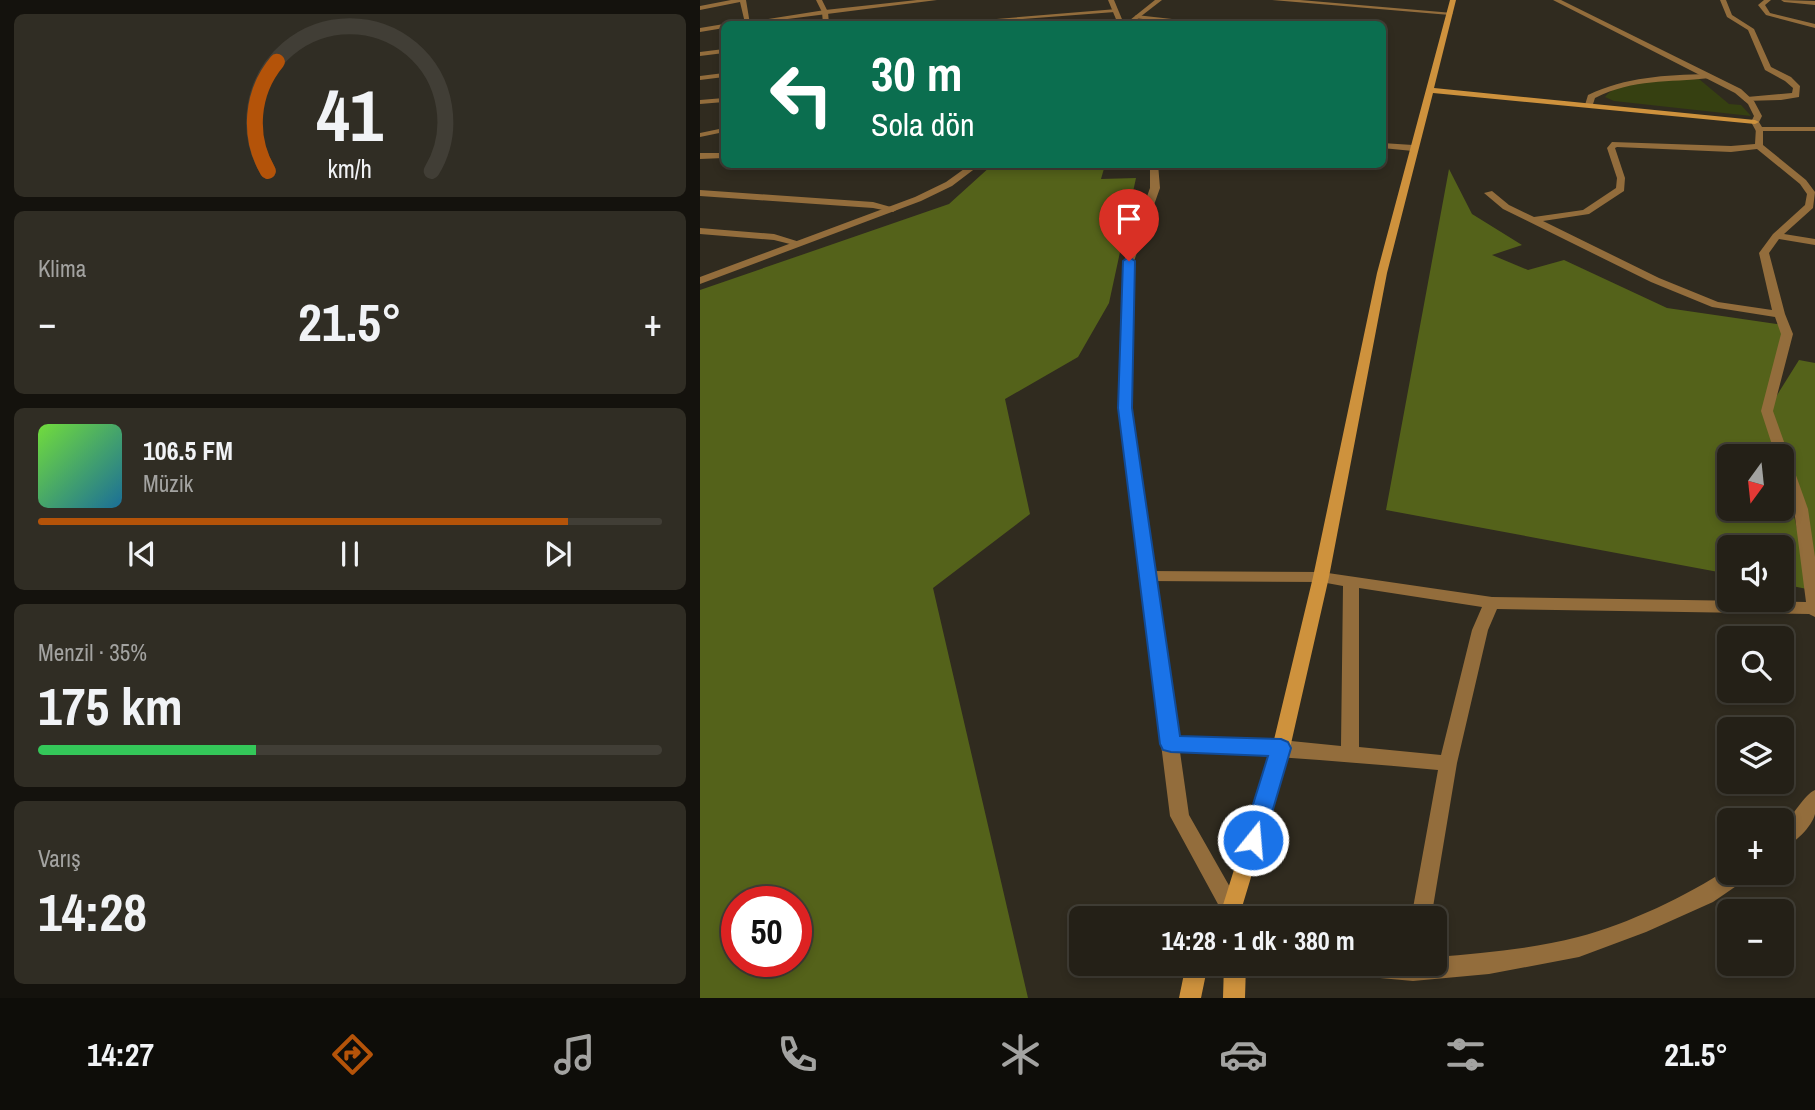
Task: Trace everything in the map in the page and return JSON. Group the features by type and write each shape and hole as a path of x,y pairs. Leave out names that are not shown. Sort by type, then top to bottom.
{"main road":[{"path":"1238,906 1281,748 1321,577 1382,273 1451,6"},
{"path":"1430,90 1757,122"},
{"path":"1190,998 1195,976"},
{"path":"1234,998 1235,976"}],"street":[{"path":"700,8 741,0 747,21"},
{"path":"819,0 826,21"},
{"path":"762,21 899,2 934,0"},
{"path":"1111,0 1120,21"},
{"path":"1131,21 1159,0"},
{"path":"1275,0 1451,6"},
{"path":"1146,576 1321,577 1351,584 1492,603 1815,610 1801,509 1768,411 1787,334 1779,314 1764,253 1776,236 1810,206 1812,194 1803,183 1759,146 1757,122 1746,99 1738,91 1556,0"},
{"path":"1723,0 1729,16 1751,29 1768,68 1788,79 1797,88 1796,95 1746,99"},
{"path":"1768,0 1761,5 1768,14 1815,26"},
{"path":"1784,0 1815,3"},
{"path":"971,21 1115,10"},
{"path":"1025,16 1026,21"},
{"path":"1773,16 1815,18"},
{"path":"1136,17 1172,21"},
{"path":"700,30 721,26"},
{"path":"700,54 721,51"},
{"path":"700,78 721,75"},
{"path":"1589,105 1591,97 1608,88 1642,78 1707,76"},
{"path":"700,102 721,100"},
{"path":"1757,122 1813,129"},
{"path":"700,135 721,131"},
{"path":"1533,220 1586,212 1621,189 1621,177 1611,148 1615,144 1731,149 1759,146"},
{"path":"1386,145 1413,148"},
{"path":"700,156 721,156"},
{"path":"700,281 934,192 971,168"},
{"path":"1154,168 1155,188 1129,261 1125,408 1180,816 1229,906"},
{"path":"700,193 873,205 893,209"},
{"path":"1489,193 1506,207 1655,280 1716,305 1779,314"},
{"path":"700,231 774,237 798,243"},
{"path":"1776,236 1815,242"},
{"path":"1350,756 1351,584"},
{"path":"1424,906 1448,763 1480,630 1492,603"},
{"path":"1171,744 1281,748 1448,763"},
{"path":"1794,827 1815,797"},
{"path":"1447,965 1489,963 1579,947 1639,925 1706,895 1721,885"}],"green space":[{"path":"1699,79 1729,104 1741,105 1751,116 1614,101 1605,97 1623,85 1635,82"},
{"path":"989,168 1104,168 1101,179 1136,178 1109,303 1078,357 1005,399 1030,514 933,588 1028,998 700,998 700,290 949,204"},
{"path":"1449,169 1472,214 1522,245 1492,255 1528,270 1564,260 1667,308 1783,325 1769,408 1799,360 1815,363 1815,575 1794,500 1794,444 1717,444 1717,522 1794,522 1794,516 1812,590 1794,586 1794,535 1717,535 1717,572 1386,510"}],"route":[{"path":"1129,261 1125,408 1171,744 1281,748 1253,840"}]}
